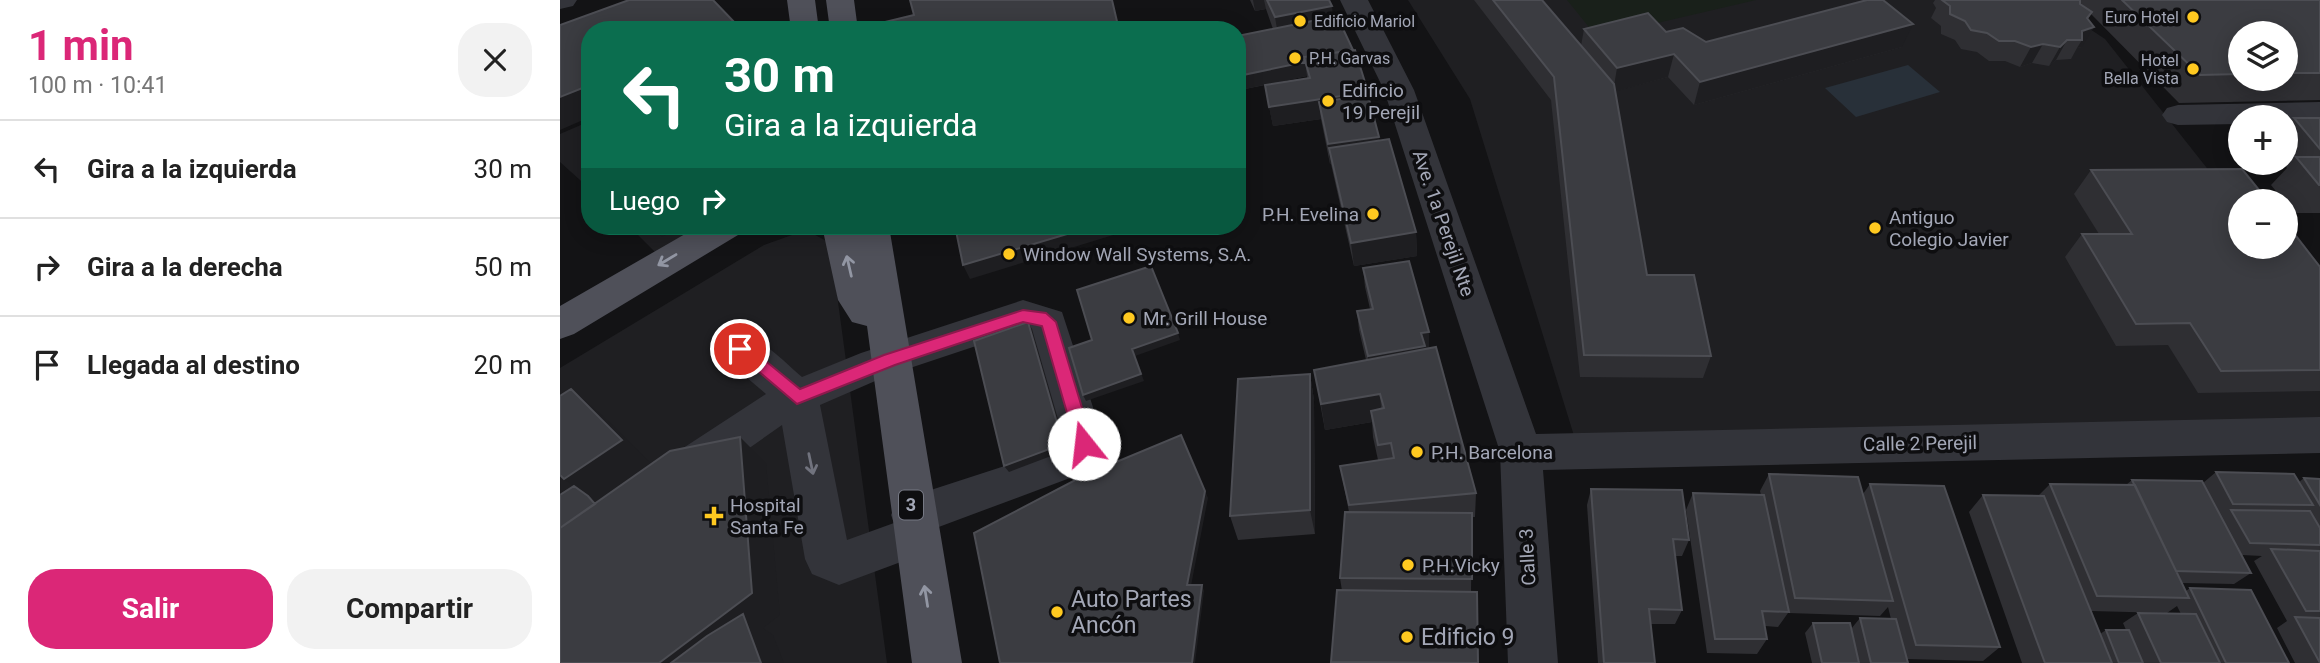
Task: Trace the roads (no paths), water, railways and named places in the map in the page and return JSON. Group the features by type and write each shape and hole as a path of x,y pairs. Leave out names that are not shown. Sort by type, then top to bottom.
{"main road":[{"path":"802,0 804,21"},
{"path":"840,0 843,21"},
{"path":"560,324 711,235"},
{"path":"843,235 857,300 888,353"},
{"name":"3","path":"872,235 937,663"}],"street":[{"name":"Ave. 1a Perejil Nte","path":"1354,0 1399,90 1521,452"},
{"path":"2178,115 2320,112"},
{"path":"658,488 758,419 797,397 888,353 1023,316 1041,318 1048,322 1084,444 1078,455 1065,462 915,525 839,564 828,559 797,397 740,349"},
{"name":"Calle 2 Perejil","path":"1521,452 2320,435"},
{"name":"Calle 3","path":"1521,452 1533,663"}],"place":[{"name":"Euro Hotel","path":"2193,17"},
{"name":"Edificio Mariol","path":"1300,21"},
{"name":"P.H. Garvas","path":"1295,58"},
{"name":"Hotel Bella Vista","path":"2193,69"},
{"name":"Edificio 19 Perejil","path":"1328,101"},
{"name":"P.H. Evelina","path":"1373,214"},
{"name":"Antiguo Colegio Javier","path":"1875,228"},
{"name":"Window Wall Systems, S.A.","path":"1009,254"},
{"name":"Mr. Grill House","path":"1129,318"},
{"name":"P.H. Barcelona","path":"1417,452"},
{"name":"Hospital Santa Fe","path":"714,516"},
{"name":"P.H.Vicky","path":"1408,565"},
{"name":"Auto Partes Ancón","path":"1057,612"},
{"name":"Edificio 9","path":"1407,637"}]}
